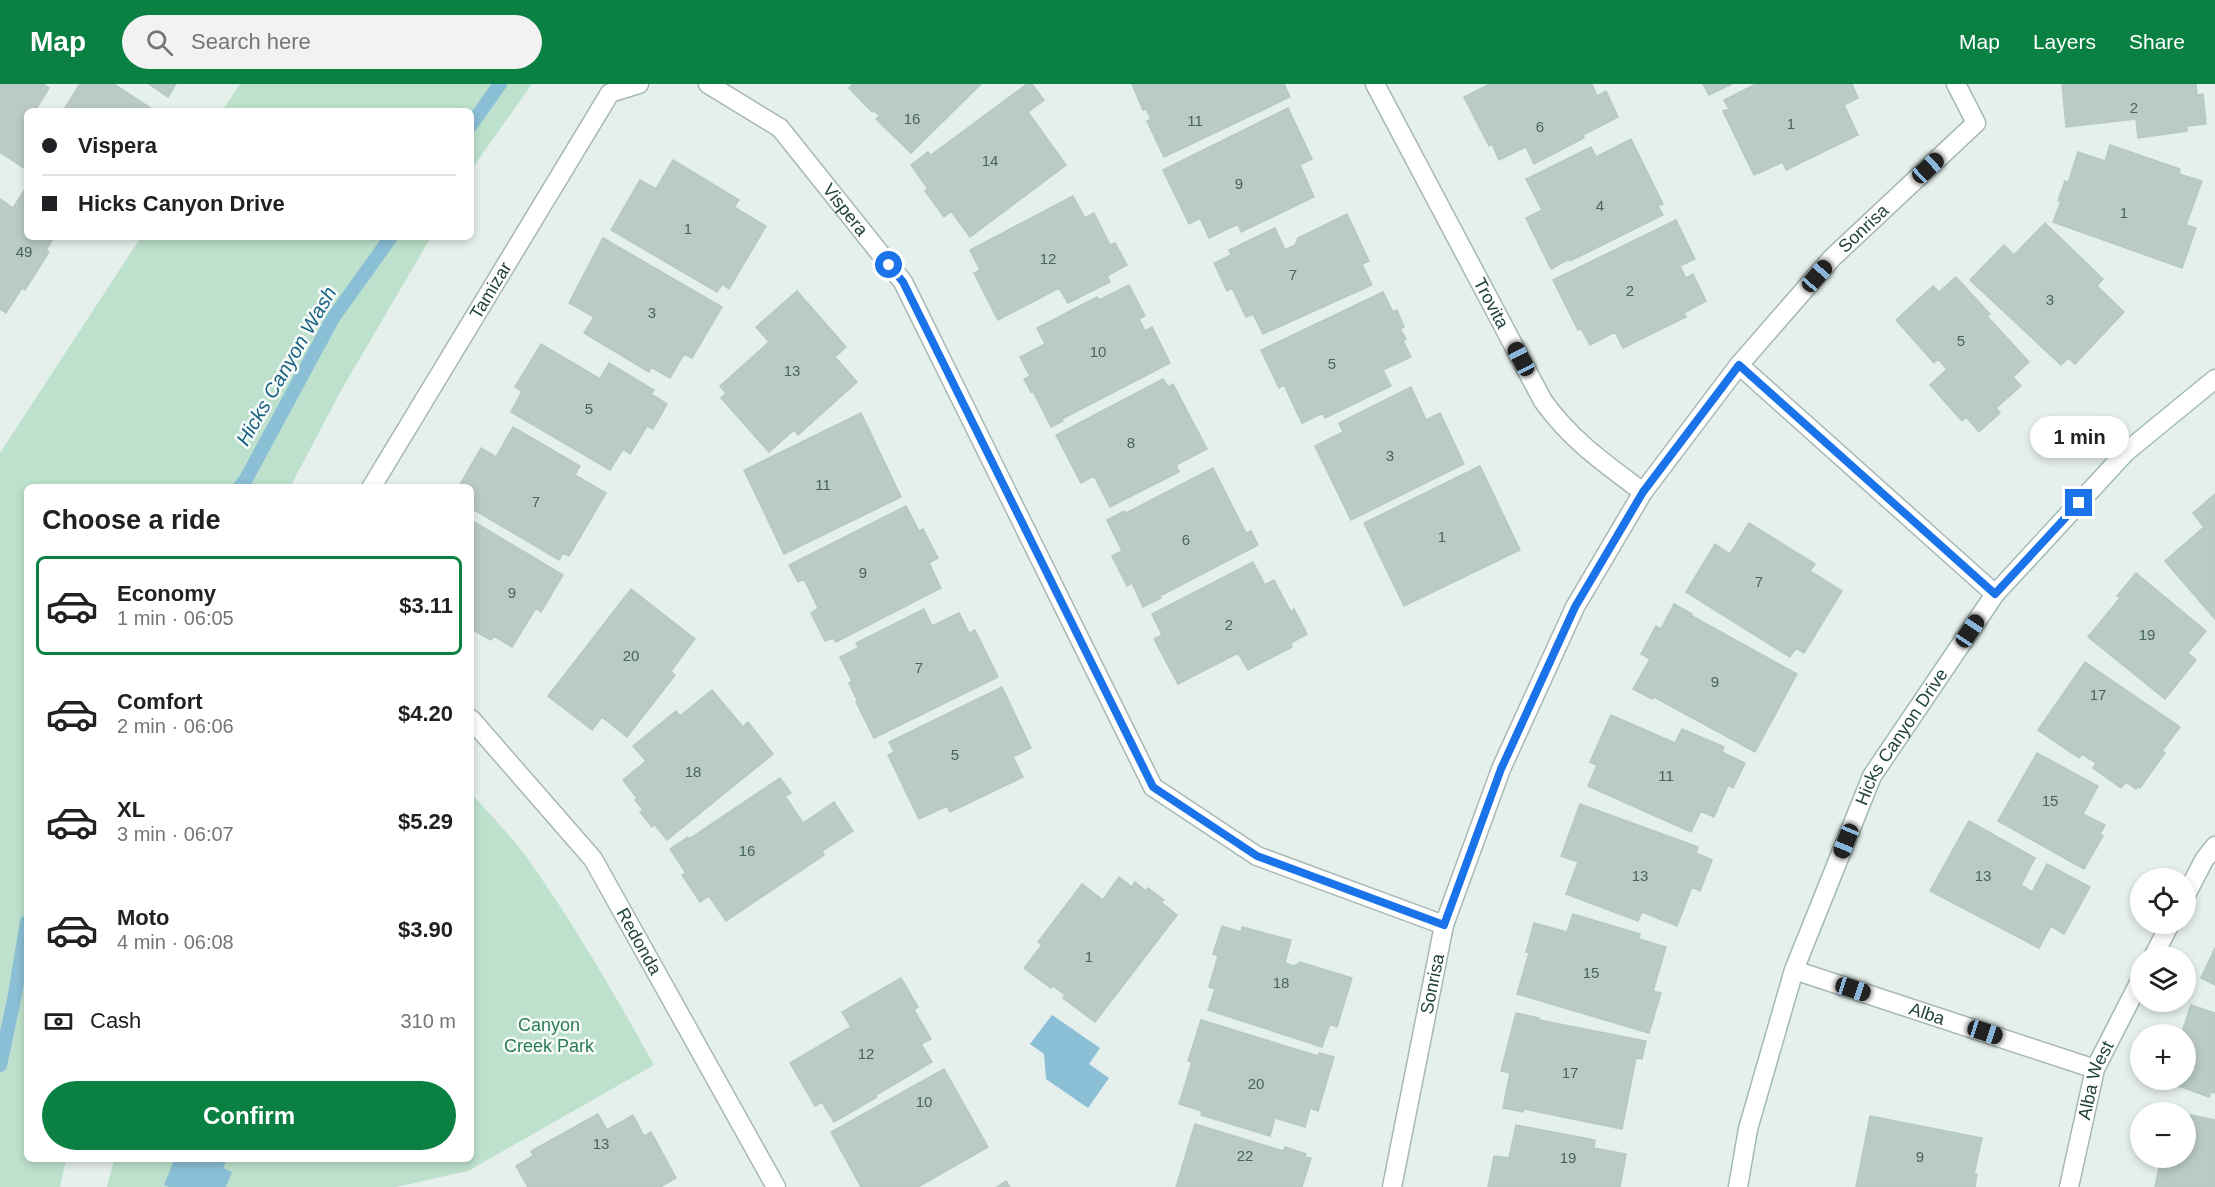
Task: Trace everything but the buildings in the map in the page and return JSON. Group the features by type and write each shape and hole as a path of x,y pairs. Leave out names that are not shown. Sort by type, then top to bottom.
{"street":[{"name":"Tamizar","path":"373,484 610,93 639,84"},
{"name":"Vispera","path":"708,84 780,128 903,282 1153,787 1257,856 1444,925"},
{"name":"Trovita","path":"1374,84 1543,401 1560,424 1594,456 1643,492"},
{"name":"Sonrisa","path":"1392,1187 1444,925 1501,769 1575,607 1643,492 1739,365 1832,258 1976,123 1956,84"},
{"path":"1739,365 1995,594"},
{"name":"Hicks Canyon Drive","path":"1738,1187 1748,1129 1794,970 1872,776 1995,594 2126,452 2215,379"},
{"name":"Redonda","path":"474,722 593,859 776,1187"},
{"path":"2196,876 2215,846"},
{"name":"Alba","path":"1794,970 2094,1069"},
{"name":"Alba West","path":"2069,1187 2094,1069 2130,1000"}],"green space":[{"path":"240,84 532,84 474,166 474,108 224,108"},
{"path":"139,240 429,240 343,387 292,484 24,484 24,1162 66,1162 60,1187 0,1187 0,453"},
{"name":"Canyon Creek Park","path":"474,796 512,839 543,880 624,1011 654,1065 468,1171 396,1187 107,1187 113,1162 474,1162"}],"water":[{"path":"1052,1015 1100,1048 1089,1064 1109,1078 1088,1108 1046,1079 1044,1054 1030,1044"},
{"path":"173,1162 226,1162 223,1168 232,1172 226,1187 169,1187 164,1185"}],"waterway":[{"name":"Hicks Canyon Wash","path":"474,121 500,84"},
{"name":"Hicks Canyon Wash","path":"242,484 333,318 389,240"},
{"name":"Hicks Canyon Wash","path":"0,1065 24,940"}],"route":[{"path":"889,265 903,282 1153,787 1257,856 1444,925 1501,769 1575,607 1643,492 1739,365 1995,594 2079,503"}]}
